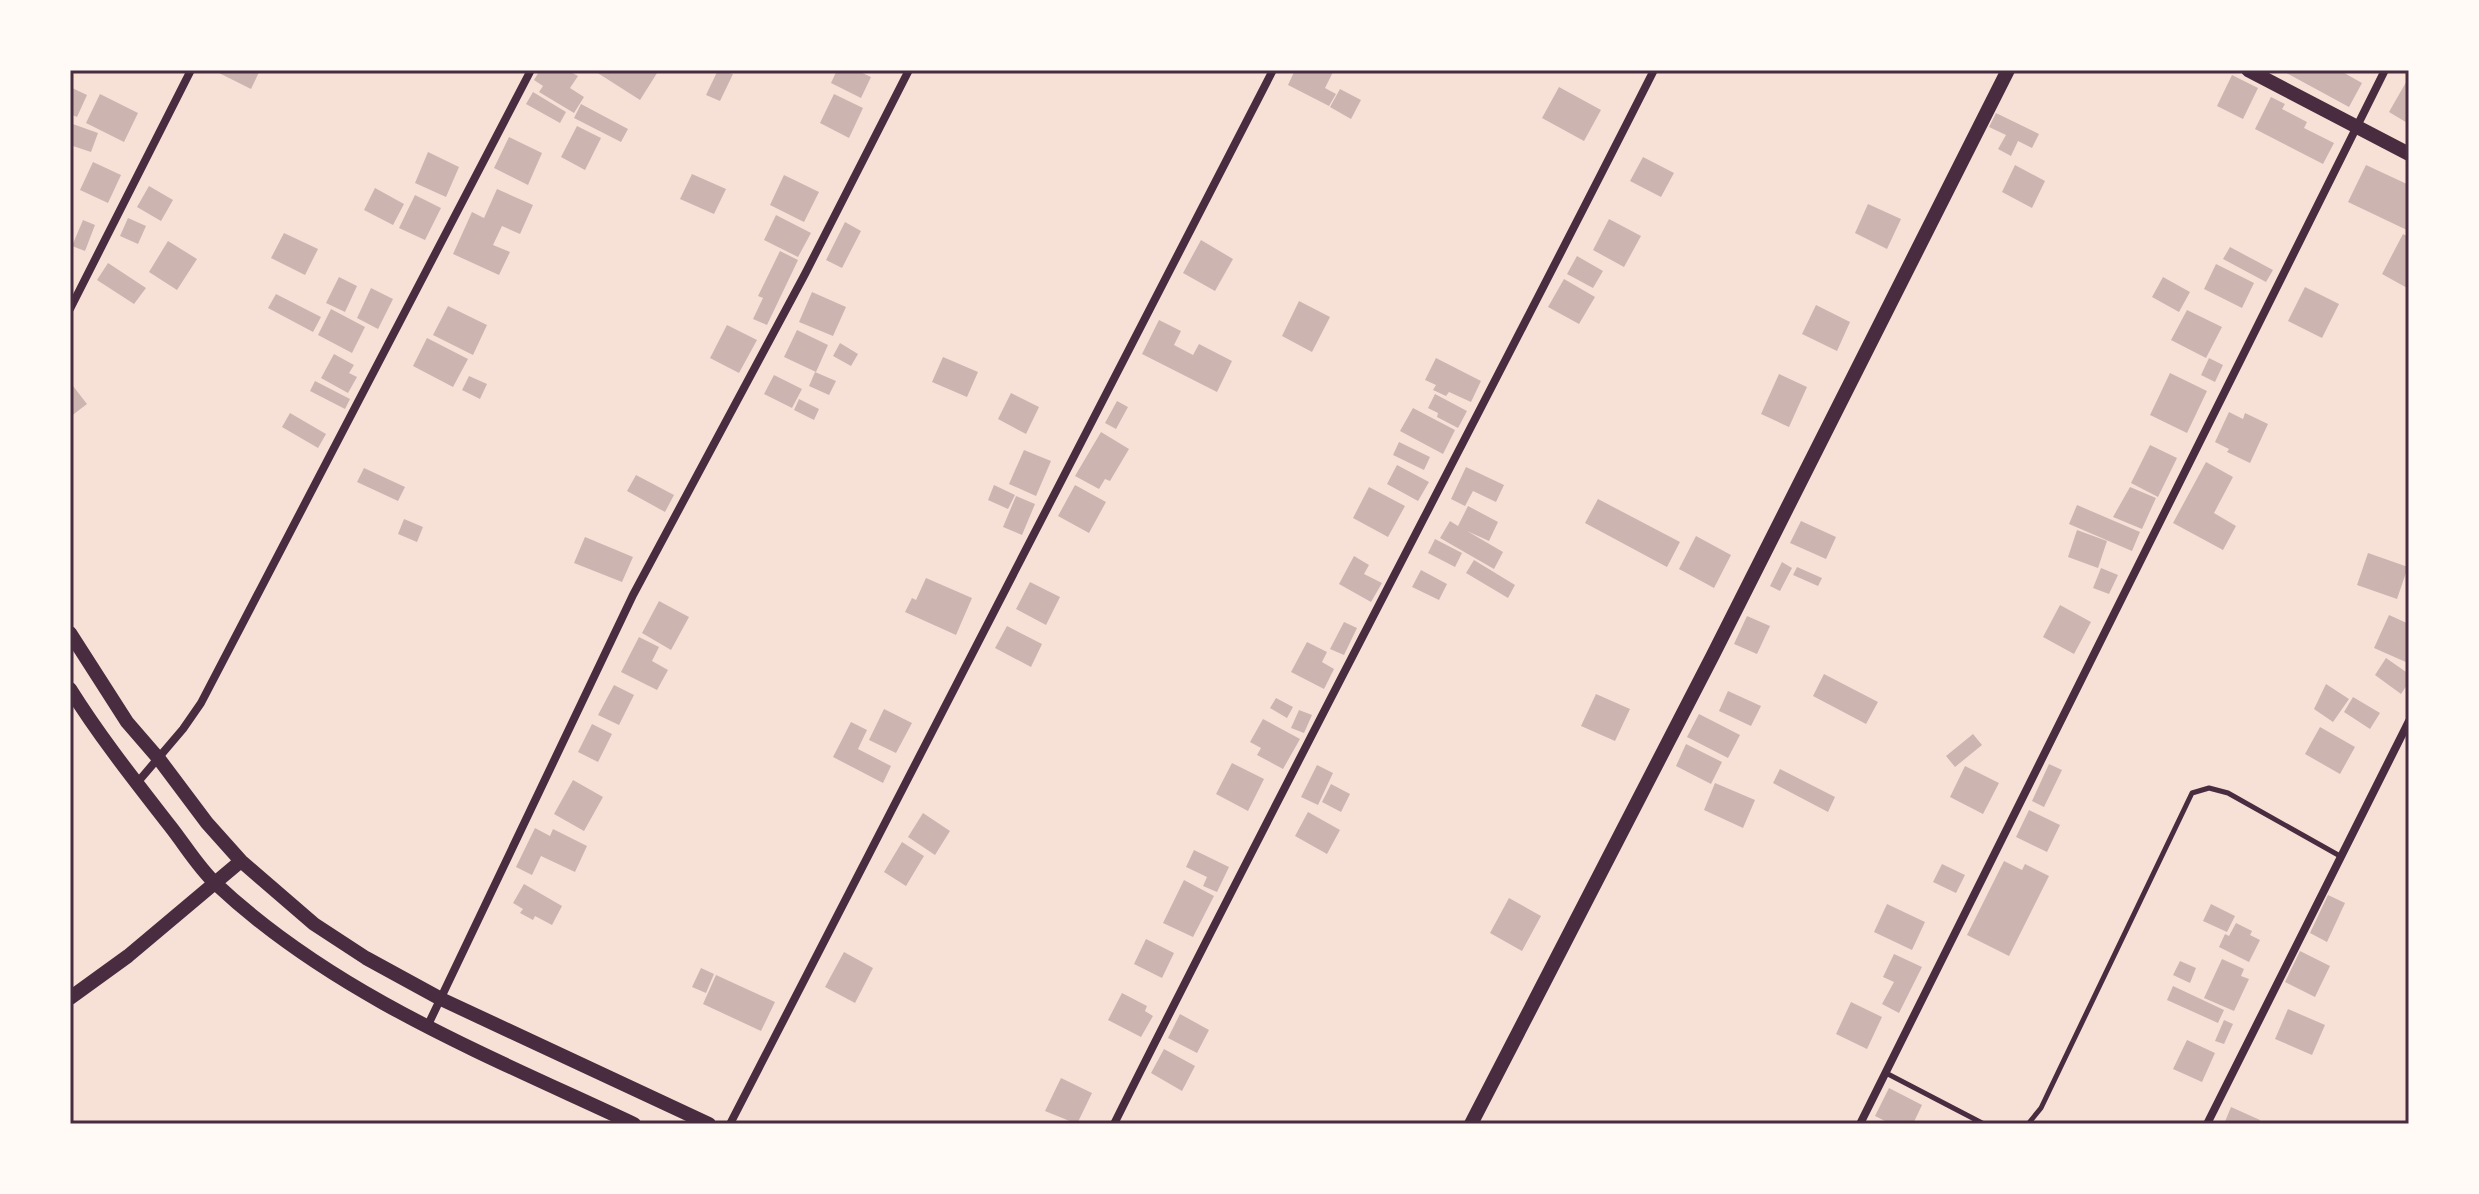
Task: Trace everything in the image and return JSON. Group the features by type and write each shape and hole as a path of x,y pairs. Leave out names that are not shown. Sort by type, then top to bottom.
{"street":[{"path":"70,309 191,70"},
{"path":"137,783 201,703 531,70"},
{"path":"427,1027 633,595 805,274 909,70"},
{"path":"730,1124 1273,70"},
{"path":"1114,1124 1207,937 1499,376 1654,70"},
{"path":"1471,1124 1713,655 2008,70"},
{"path":"2248,70 2409,154"},
{"path":"1860,1124 2385,70"},
{"path":"70,633 127,722 207,823 241,861 314,924 366,958 441,999 709,1124"},
{"path":"70,689 137,783 214,882 285,940 337,975 427,1027 634,1124"},
{"path":"2207,1124 2409,721"},
{"path":"70,998 128,956 241,861"}],"lane":[{"path":"2028,1124 2041,1108 2192,793 2209,788 2228,793 2341,857"},
{"path":"1886,1073 1984,1124"}],"building":[{"path":"213,70 260,70 251,89"},
{"path":"540,70 567,70 578,76 570,88 584,97 574,113 539,92 543,86 534,80"},
{"path":"593,70 659,70 640,100"},
{"path":"718,70 733,74 720,101 706,95"},
{"path":"837,70 856,70 871,77 861,98 831,83"},
{"path":"1295,70 1334,70 1325,88 1336,94 1329,106 1288,85"},
{"path":"2281,70 2339,70 2362,83 2349,107"},
{"path":"2232,75 2258,88 2243,119 2217,106"},
{"path":"2409,77 2409,124 2389,112"},
{"path":"70,87 87,95 77,117 70,114"},
{"path":"1559,87 1601,110 1584,141 1542,118"},
{"path":"1340,89 1361,100 1351,119 1330,107"},
{"path":"533,92 566,112 560,123 526,104"},
{"path":"100,94 138,113 124,142 86,123"},
{"path":"834,94 863,108 849,138 820,123"},
{"path":"2271,97 2285,104 2282,109 2307,122 2304,128 2334,143 2323,164 2255,129"},
{"path":"581,104 628,129 621,142 574,118"},
{"path":"1996,113 2039,134 2032,148 2018,141 2011,156 1998,149 2006,135 1989,127"},
{"path":"70,123 98,133 91,152 70,145"},
{"path":"577,126 601,138 585,170 561,157"},
{"path":"509,137 542,153 528,185 494,168"},
{"path":"428,152 459,167 446,197 415,183"},
{"path":"1643,157 1674,173 1661,197 1630,181"},
{"path":"93,162 121,175 108,203 80,190"},
{"path":"2015,165 2045,181 2032,208 2002,192"},
{"path":"2366,165 2409,185 2409,231 2348,202"},
{"path":"692,174 726,189 714,214 680,199"},
{"path":"784,175 819,192 804,222 770,205"},
{"path":"149,186 173,200 161,221 137,207"},
{"path":"375,188 404,204 393,225 364,210"},
{"path":"497,189 533,205 520,234 502,226 493,245 510,252 499,275 453,254 472,212 484,218"},
{"path":"415,195 441,208 425,240 399,228"},
{"path":"1868,204 1901,219 1887,249 1855,233"},
{"path":"776,215 811,233 798,257 764,240"},
{"path":"128,218 146,226 138,244 120,236"},
{"path":"1609,219 1641,236 1624,267 1593,250"},
{"path":"83,220 95,225 85,251 72,246"},
{"path":"845,222 861,231 842,268 826,260"},
{"path":"284,233 318,249 305,275 271,258"},
{"path":"2403,234 2409,237 2409,289 2382,274"},
{"path":"1201,240 1233,259 1215,291 1183,273"},
{"path":"168,241 197,259 177,290 149,272"},
{"path":"2230,247 2273,270 2266,282 2223,259"},
{"path":"780,251 798,260 767,325 753,319 763,298 758,296"},
{"path":"1577,256 1603,271 1593,288 1567,274"},
{"path":"108,263 146,288 134,304 97,280"},
{"path":"2216,264 2254,283 2242,308 2204,289"},
{"path":"339,277 357,286 345,312 326,303"},
{"path":"2163,277 2190,292 2179,312 2152,297"},
{"path":"1564,279 1595,297 1579,324 1548,307"},
{"path":"2305,287 2339,304 2322,338 2288,321"},
{"path":"371,288 393,299 378,329 357,318"},
{"path":"812,292 846,307 833,336 799,322"},
{"path":"276,294 321,317 313,332 268,308"},
{"path":"1299,301 1330,317 1312,352 1282,336"},
{"path":"1816,305 1850,322 1837,351 1802,334"},
{"path":"448,306 487,325 473,355 433,335"},
{"path":"331,309 365,327 352,353 318,335"},
{"path":"2187,310 2222,327 2206,358 2171,340"},
{"path":"1159,320 1181,331 1174,345 1193,355 1199,344 1232,361 1217,392 1142,354"},
{"path":"727,325 757,340 739,373 710,358"},
{"path":"797,330 828,345 816,372 784,357"},
{"path":"427,338 468,359 453,387 413,366"},
{"path":"840,343 858,354 851,366 833,356"},
{"path":"334,354 354,365 349,373 357,377 348,393 321,378"},
{"path":"943,357 978,372 967,397 932,382"},
{"path":"1436,358 1481,381 1471,402 1449,392 1446,396 1433,390 1436,385 1425,380"},
{"path":"2209,358 2223,365 2215,382 2201,375"},
{"path":"815,372 836,381 829,395 809,386"},
{"path":"2170,373 2207,391 2187,433 2150,415"},
{"path":"1779,374 1807,387 1789,427 1761,414"},
{"path":"774,375 802,389 792,408 764,394"},
{"path":"469,376 487,384 480,399 462,390"},
{"path":"315,381 350,399 345,409 310,391"},
{"path":"70,382 87,404 70,417"},
{"path":"1011,393 1039,407 1026,434 998,419"},
{"path":"1435,394 1467,411 1458,428 1437,417 1438,413 1428,408"},
{"path":"799,399 819,409 814,420 794,410"},
{"path":"1117,401 1128,407 1116,429 1105,423"},
{"path":"1413,408 1455,430 1443,454 1400,431"},
{"path":"2229,412 2243,419 2245,413 2268,424 2250,463 2227,452 2229,449 2215,442"},
{"path":"290,413 326,434 318,448 282,427"},
{"path":"1101,432 1129,449 1110,481 1105,479 1099,489 1075,476"},
{"path":"1399,442 1430,457 1424,470 1393,455"},
{"path":"2150,445 2177,458 2158,497 2131,483"},
{"path":"1024,450 1051,461 1036,496 1009,484"},
{"path":"2206,462 2233,477 2214,513 2236,526 2223,550 2173,523"},
{"path":"1397,465 1429,482 1418,501 1387,484"},
{"path":"1466,467 1504,485 1496,502 1473,491 1465,506 1451,499"},
{"path":"364,468 405,487 398,501 357,482"},
{"path":"636,475 674,495 665,512 627,491"},
{"path":"994,485 1015,495 1008,509 988,500"},
{"path":"1075,485 1106,502 1089,533 1058,516"},
{"path":"1369,487 1405,506 1388,537 1353,518"},
{"path":"2130,487 2156,498 2142,529 2113,517"},
{"path":"1016,496 1035,504 1022,535 1003,527"},
{"path":"1598,499 1680,542 1667,567 1585,523"},
{"path":"2077,505 2140,532 2132,551 2069,524"},
{"path":"1468,506 1498,522 1489,541 1467,531 1503,552 1494,569 1440,538 1450,521 1458,526"},
{"path":"404,519 423,527 417,542 398,534"},
{"path":"1801,521 1836,537 1826,559 1790,543"},
{"path":"2077,530 2107,541 2098,568 2068,557"},
{"path":"1696,536 1731,555 1714,588 1679,569"},
{"path":"585,537 633,557 622,582 574,563"},
{"path":"1435,539 1462,553 1455,567 1428,553"},
{"path":"2368,553 2408,567 2397,599 2357,585"},
{"path":"1354,556 1369,565 1364,574 1382,583 1371,602 1339,584"},
{"path":"1474,560 1515,585 1508,598 1466,573"},
{"path":"1782,562 1792,568 1780,591 1770,586"},
{"path":"1797,567 1822,578 1818,586 1793,575"},
{"path":"2101,568 2118,575 2109,594 2093,588"},
{"path":"1421,570 1447,584 1439,600 1412,587"},
{"path":"926,578 972,598 956,635 905,612 912,598 916,600"},
{"path":"1030,582 1060,597 1046,625 1016,609"},
{"path":"659,601 689,617 671,650 642,633"},
{"path":"2060,605 2091,622 2074,654 2043,637"},
{"path":"2389,615 2409,624 2408,663 2374,648"},
{"path":"1747,616 1770,626 1757,654 1734,644"},
{"path":"1344,622 1357,628 1344,655 1330,649"},
{"path":"1007,626 1042,644 1031,667 995,648"},
{"path":"639,637 659,647 652,661 668,670 657,690 621,672"},
{"path":"1307,642 1327,652 1322,662 1334,669 1324,689 1291,672"},
{"path":"2386,658 2409,674 2409,682 2401,694 2375,675"},
{"path":"1824,674 1878,702 1866,724 1813,696"},
{"path":"2326,684 2349,699 2333,722 2314,709"},
{"path":"614,685 634,695 619,725 598,715"},
{"path":"1728,691 1761,706 1751,726 1719,711"},
{"path":"1596,694 1630,709 1615,741 1581,726"},
{"path":"2353,697 2380,713 2370,729 2344,712"},
{"path":"1276,698 1293,707 1287,718 1270,708"},
{"path":"884,709 912,723 896,753 869,740"},
{"path":"1299,710 1312,715 1304,733 1291,728"},
{"path":"1699,714 1740,735 1728,758 1687,737"},
{"path":"1263,719 1300,739 1283,769 1257,755 1261,748 1250,742"},
{"path":"851,722 867,730 858,749 891,766 883,783 833,757"},
{"path":"592,724 612,734 598,762 578,752"},
{"path":"2320,727 2355,747 2340,774 2305,754"},
{"path":"1973,734 1982,745 1955,767 1946,756"},
{"path":"1686,744 1722,762 1711,784 1676,766"},
{"path":"1232,763 1264,779 1248,811 1216,794"},
{"path":"2049,764 2062,770 2044,807 2032,801"},
{"path":"1317,765 1333,773 1318,805 1301,797"},
{"path":"1965,766 1999,783 1983,814 1950,797"},
{"path":"1780,769 1835,797 1828,812 1773,783"},
{"path":"573,780 603,797 584,831 554,814"},
{"path":"1715,783 1755,800 1743,828 1704,810"},
{"path":"1331,784 1350,794 1341,812 1322,802"},
{"path":"2029,810 2060,825 2047,852 2016,837"},
{"path":"1308,812 1340,830 1327,854 1295,836"},
{"path":"923,813 950,831 935,855 908,837"},
{"path":"535,828 550,836 553,829 587,846 575,872 541,856 532,875 516,867"},
{"path":"902,842 924,856 906,886 884,872"},
{"path":"1194,850 1229,867 1217,892 1203,886 1207,877 1186,867"},
{"path":"2004,861 2022,870 2025,864 2049,876 2009,956 1967,935"},
{"path":"1942,864 1965,875 1956,893 1933,882"},
{"path":"1184,880 1214,896 1193,937 1163,923"},
{"path":"524,884 562,906 552,925 535,916 533,920 520,913 523,909 513,903"},
{"path":"2328,895 2345,903 2327,942 2310,933"},
{"path":"1509,898 1541,916 1522,951 1490,933"},
{"path":"1887,904 1925,922 1912,950 1874,932"},
{"path":"2211,904 2235,916 2227,932 2203,921"},
{"path":"2236,923 2252,931 2250,935 2260,940 2249,962 2219,947 2225,934 2229,936"},
{"path":"1146,939 1174,953 1162,978 1134,964"},
{"path":"2300,951 2330,966 2315,997 2285,982"},
{"path":"844,952 873,968 855,1003 825,987"},
{"path":"1894,954 1922,967 1899,1013 1882,1004 1894,982 1883,977"},
{"path":"2222,959 2244,969 2241,976 2249,979 2234,1011 2204,998"},
{"path":"2180,961 2196,968 2190,983 2173,975"},
{"path":"701,968 714,974 706,993 692,987"},
{"path":"716,975 775,1002 761,1031 703,1004"},
{"path":"2173,986 2224,1010 2218,1023 2167,1000"},
{"path":"1122,993 1147,1006 1145,1011 1153,1016 1141,1037 1108,1020"},
{"path":"1851,1002 1882,1017 1867,1049 1836,1034"},
{"path":"2288,1009 2325,1025 2312,1055 2275,1039"},
{"path":"1180,1014 1209,1030 1197,1053 1168,1038"},
{"path":"2224,1020 2233,1024 2224,1044 2215,1041"},
{"path":"2187,1040 2215,1053 2202,1082 2173,1069"},
{"path":"1164,1049 1195,1066 1182,1091 1151,1073"},
{"path":"1061,1078 1092,1093 1077,1124 1045,1111"},
{"path":"1889,1088 1922,1105 1913,1124 1891,1124 1875,1116"},
{"path":"2231,1107 2260,1120 2259,1124 2224,1124"}]}
